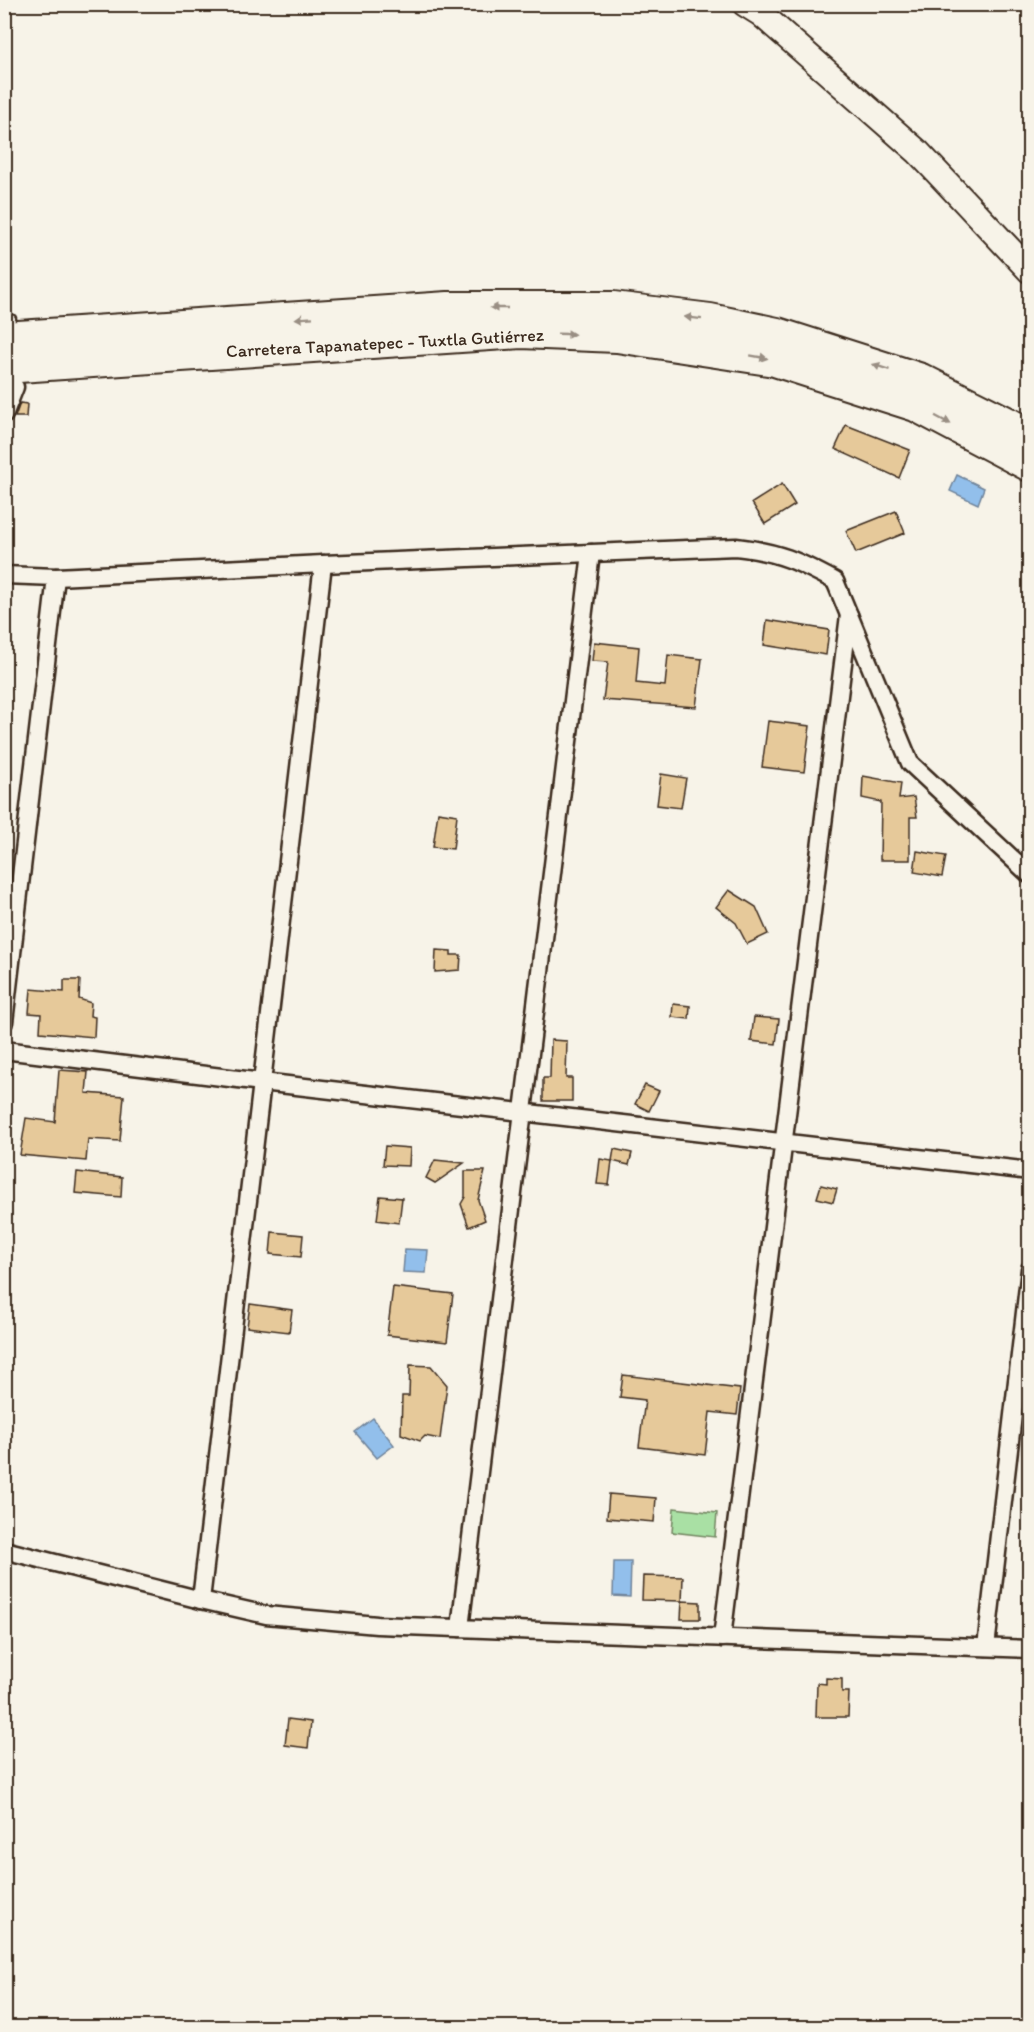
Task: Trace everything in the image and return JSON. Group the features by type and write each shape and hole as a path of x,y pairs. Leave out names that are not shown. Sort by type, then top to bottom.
{"highway":[{"name":"Carretera Tapanatepec - Tuxtla Gutiérrez","path":"6,323 267,320 448,308 613,308 710,320 777,334 921,380 1029,435"},
{"name":"Carretera Tapanatepec - Tuxtla Gutiérrez","path":"7,389 175,356 521,333 617,336 775,360 916,405 1029,465"}],"main road":[{"path":"745,4 761,14 918,152 1029,271"}],"street":[{"path":"4,575 56,577 736,547 772,551 835,581 910,764 1029,875"},
{"path":"460,1628 591,553"},
{"path":"201,1600 322,564"},
{"path":"4,1022 56,577"},
{"path":"722,1638 849,615"},
{"path":"4,1050 1029,1171"},
{"path":"986,1647 1029,1269"},
{"path":"4,1550 266,1615 377,1625 1029,1649"}],"green space":[{"path":"674,1508 717,1513 715,1537 672,1532"}],"water":[{"path":"957,475 984,488 978,504 950,491"},
{"path":"405,1249 428,1250 426,1273 403,1272"},
{"path":"373,1418 394,1445 377,1458 355,1432"},
{"path":"614,1562 631,1562 630,1597 613,1596"}],"building":[{"path":"20,403 27,404 26,417 15,417"},
{"path":"846,425 910,450 899,478 835,449"},
{"path":"782,484 795,505 765,524 752,503"},
{"path":"896,511 905,533 856,553 846,531"},
{"path":"767,620 829,630 826,655 764,645"},
{"path":"594,642 639,647 636,683 665,686 668,655 702,659 696,707 603,700 608,662 592,661"},
{"path":"768,721 810,726 804,772 762,767"},
{"path":"661,774 686,778 681,808 657,805"},
{"path":"863,776 901,783 899,799 914,797 917,817 910,817 910,860 880,860 881,802 862,798"},
{"path":"438,812 457,815 453,849 433,847"},
{"path":"917,851 946,856 942,877 914,872"},
{"path":"729,890 756,907 768,934 747,944 736,923 716,907"},
{"path":"436,950 451,951 451,955 461,955 460,970 435,972"},
{"path":"64,980 80,980 79,999 91,1003 90,1016 95,1017 94,1037 40,1032 41,1014 29,1013 31,989 64,992"},
{"path":"673,1004 690,1006 689,1019 672,1017"},
{"path":"754,1017 779,1019 776,1044 751,1041"},
{"path":"551,1040 567,1041 566,1078 572,1078 572,1101 543,1101 543,1078 550,1078"},
{"path":"59,1070 88,1072 86,1093 124,1096 120,1141 88,1139 86,1161 20,1155 26,1118 55,1122"},
{"path":"645,1085 659,1091 649,1111 635,1104"},
{"path":"385,1146 410,1148 409,1166 383,1165"},
{"path":"614,1149 632,1153 629,1165 612,1161"},
{"path":"600,1159 612,1161 609,1185 597,1184"},
{"path":"435,1160 464,1163 435,1183 426,1178"},
{"path":"465,1171 485,1171 478,1200 485,1220 469,1227 461,1204 465,1197"},
{"path":"77,1172 122,1177 121,1197 75,1193"},
{"path":"821,1185 837,1189 833,1202 817,1198"},
{"path":"380,1196 402,1198 399,1223 377,1220"},
{"path":"272,1232 303,1235 301,1257 270,1254"},
{"path":"393,1287 453,1294 447,1342 387,1335"},
{"path":"250,1304 292,1310 289,1332 247,1327"},
{"path":"410,1365 431,1366 447,1385 440,1439 425,1436 420,1441 401,1434 402,1396 409,1396"},
{"path":"623,1375 740,1389 737,1415 710,1412 705,1455 639,1447 645,1400 620,1397"},
{"path":"609,1494 656,1498 654,1522 607,1518"},
{"path":"643,1576 683,1577 682,1601 642,1600"},
{"path":"682,1601 700,1602 700,1619 681,1619"},
{"path":"826,1678 842,1679 842,1692 849,1692 848,1717 816,1717 817,1683 826,1684"},
{"path":"288,1719 311,1722 308,1748 285,1745"}]}
